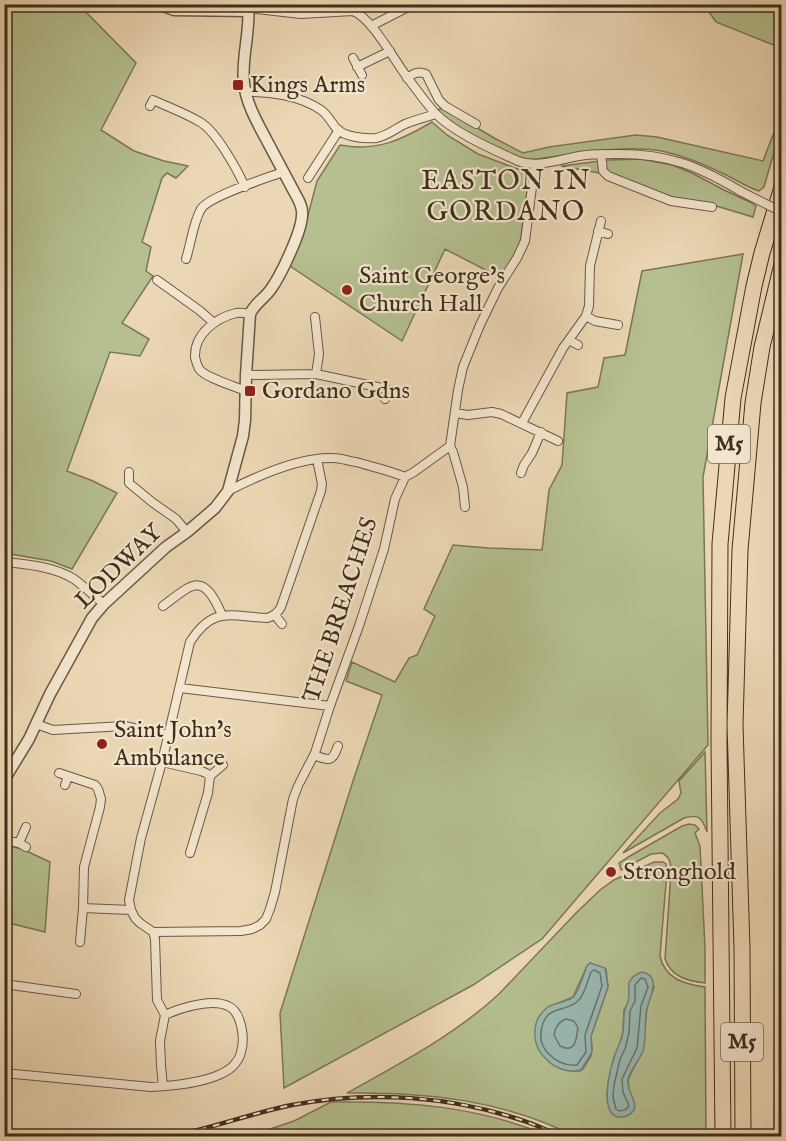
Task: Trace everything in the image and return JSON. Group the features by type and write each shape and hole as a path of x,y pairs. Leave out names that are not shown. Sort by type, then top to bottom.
{"highway":[{"name":"M5","path":"723,1137 719,742 720,544 733,398 756,275 782,187"},
{"name":"M5","path":"743,1137 742,948 735,726 740,550 753,403 762,347 782,264"}],"street":[{"path":"159,4 174,10 248,8 301,14 353,11 371,26 407,78 436,114 458,131 493,149 522,162 535,164 602,154 642,154 675,160 711,174 782,212"},
{"path":"371,26 414,4"},
{"path":"228,491 245,420 250,315 253,308 275,283 300,231 303,216 302,208 245,93 244,63 249,25 248,8"},
{"path":"353,58 360,71 390,51"},
{"path":"407,78 417,72 426,74 439,100 445,106 475,120"},
{"path":"245,93 275,94 294,98 322,111 339,130 356,137 375,138 436,114"},
{"path":"153,100 208,128 245,187"},
{"path":"308,178 339,130"},
{"path":"602,154 603,171 608,176 671,201 712,207"},
{"path":"465,507 463,487 450,446 458,390 463,368 480,325 525,241 535,164"},
{"path":"186,260 197,217 204,205 283,172"},
{"path":"522,423 569,340 586,316 589,306 590,266 601,221"},
{"path":"598,231 608,234"},
{"path":"157,280 200,310 214,323"},
{"path":"246,391 208,376 200,370 196,362 195,345 201,335 214,323 235,313 242,312 250,315"},
{"path":"607,323 608,314"},
{"path":"586,316 595,321 618,325"},
{"path":"316,374 319,354 319,321"},
{"path":"569,340 578,345"},
{"path":"246,375 316,374 390,386 386,399"},
{"path":"455,413 468,415 492,412 501,414 558,441"},
{"path":"521,473 541,432"},
{"path":"228,491 260,476 317,459 334,458 370,465 405,477 450,446"},
{"path":"164,1086 160,1041 165,1015 157,1000 155,939 153,932 137,921 129,900 141,838 155,792 190,642 210,620 222,615 267,618 278,613 321,491 322,484 317,459"},
{"path":"129,472 125,484 176,519 187,532"},
{"name":"THE BREACHES","path":"153,932 242,932 260,925 266,919 274,892 293,800 314,755 359,626 384,549 395,499 405,477"},
{"name":"LODWAY","path":"4,780 29,739 50,694 92,618 166,547 215,508 228,491"},
{"path":"4,562 21,563 64,574 104,604"},
{"path":"163,606 184,590 196,585 201,586 211,595 222,615"},
{"path":"275,615 282,624"},
{"path":"180,688 330,706"},
{"path":"36,724 53,730 124,726 168,735"},
{"path":"314,755 326,760 334,758 338,746"},
{"path":"162,762 201,771 210,776"},
{"path":"190,853 208,793 210,776 223,765"},
{"path":"58,773 67,781 95,785 101,799 84,867 80,942"},
{"path":"4,840 23,845 26,827"},
{"path":"83,908 131,910"},
{"path":"4,984 76,994"},
{"path":"4,1073 164,1086 198,1081 223,1073 239,1059 243,1042 242,1031 238,1017 230,1006 191,1005 165,1015"}],"green space":[{"path":"5,4 79,5 136,63 101,130 134,151 188,166 176,178 167,173 162,178 142,242 151,247 146,271 153,276 122,323 149,339 140,356 110,352 67,471 117,493 72,569 51,561 5,553"},
{"path":"704,5 781,5 781,48 716,22"},
{"path":"443,108 523,153 549,147 636,135 657,137 763,161 781,114 782,130 764,187 759,191 691,159 666,152 616,149 529,160 520,159 460,129 438,113 439,109"},
{"path":"432,122 447,135 478,154 528,173 520,244 501,278 445,249 402,341 287,264 306,223 317,181 340,145 377,146 399,139"},
{"path":"641,159 672,165 750,202 756,206 753,217 713,205 671,200 610,175 561,166 608,160"},
{"path":"743,254 703,477 708,745 542,939 473,985 284,1088 280,1013 382,695 346,681 352,662 395,682 409,658 417,655 435,616 424,609 453,545 542,550 549,490 562,465 567,393 598,387 604,358 625,355 642,271"},
{"path":"705,752 707,832 699,818 693,816 684,818 623,853 660,813 678,799 681,793 679,781"},
{"path":"689,824 699,829 695,833 700,846 705,983 692,981 676,974 665,959 671,872 668,858 662,853 651,854 621,870 619,863"},
{"path":"4,845 22,849 50,862 45,932 9,923 5,912"},
{"path":"654,862 666,864 660,956 666,970 676,979 705,987 706,1136 574,1136 520,1114 492,1106 406,1094 347,1093 426,1048 482,1009 576,913 614,880","holes":["590,963 606,969 608,987 591,1036 591,1056 583,1069 571,1071 539,1017 549,1007 573,997","650,976 654,987 647,1007 643,1048 628,1080 631,1095 610,1110 607,1096 608,1084 623,1032 624,1010 629,1001 629,985"]},
{"path":"331,1102 442,1107 495,1118 549,1136 268,1136 267,1130 294,1121"}],"water":[{"path":"590,963 605,968 608,987 591,1036 592,1052 581,1070 563,1070 554,1066 538,1048 536,1026 542,1012 548,1007 574,996"},
{"path":"642,972 649,974 652,978 653,990 646,1014 643,1051 628,1079 635,1107 629,1115 618,1117 612,1114 609,1108 608,1081 622,1036 624,1013 629,997 629,983 634,976"}],"railway":[{"path":"172,1136 292,1105 321,1100 381,1097 441,1101 470,1106 527,1122 561,1136"}],"place":[{"name":"Kings Arms","path":"238,85"},
{"name":"Saint George's Church Hall","path":"347,290"},
{"name":"Gordano Gdns","path":"250,391"},
{"name":"Saint John's Ambulance","path":"102,744"},
{"name":"Stronghold","path":"611,872"}],"district":[{"name":"EASTON IN GORDANO","path":"506,198"}]}
